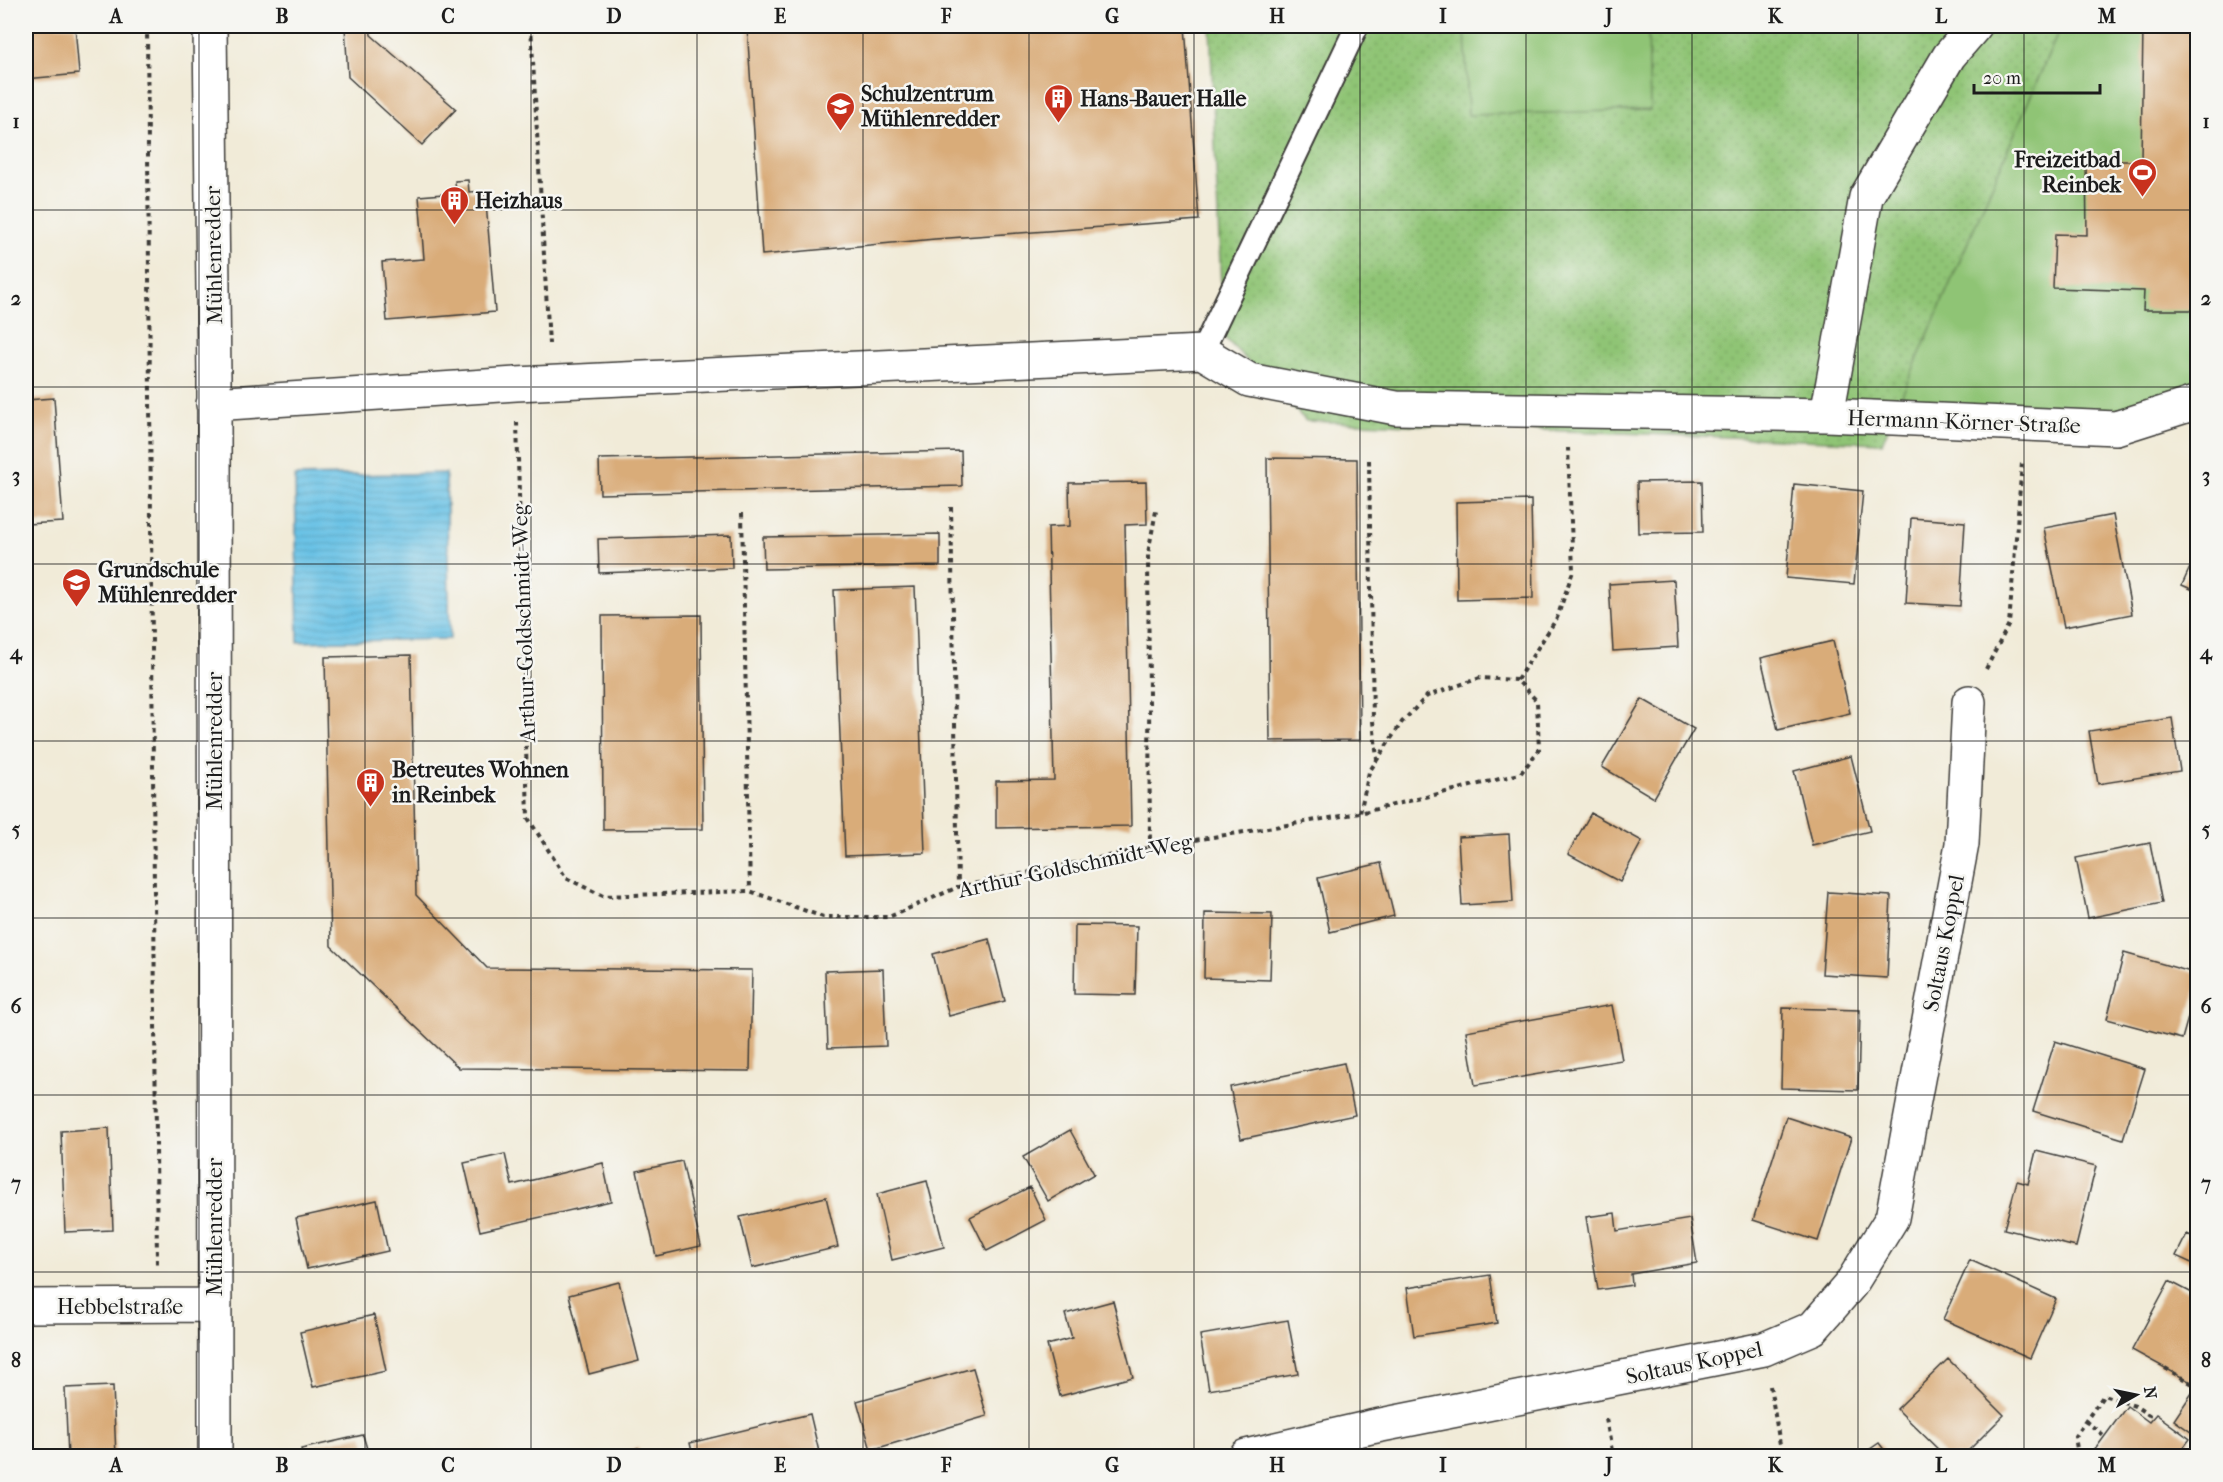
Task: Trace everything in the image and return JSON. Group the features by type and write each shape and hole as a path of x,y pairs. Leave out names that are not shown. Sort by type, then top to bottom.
{"street":[{"name":"Mühlenredder","path":"210,26 215,1456"},
{"name":"Hermann-Körner-Straße","path":"1976,26 1949,56 1866,197 1827,415 2116,428 2198,402"},
{"path":"213,404 516,384 1202,352 1249,380 1396,408 1827,415"},
{"name":"Soltaus Koppel","path":"1246,1456 1371,1427 1764,1349 1813,1328 1851,1284 1892,1218 1962,844 1969,702"},
{"name":"Hebbelstraße","path":"26,1306 215,1305"}],"lane":[{"path":"1202,352 1357,26"}],"path":[{"path":"147,26 157,1305"},
{"path":"516,384 549,350 531,26"},
{"name":"Arthur-Goldschmidt-Weg","path":"516,384 528,818 566,878 603,896 750,891 823,917 889,917 958,887 1150,848 1360,813 1520,774 1539,750 1537,701 1517,680"},
{"path":"1360,813 1369,772 1402,722 1427,696 1480,678 1517,680 1557,618 1573,572 1567,411"},
{"path":"1969,702 2009,624 2025,423"},
{"path":"1369,460 1373,721 1377,760"},
{"path":"951,507 958,887"},
{"path":"1150,848 1148,553 1156,511"},
{"path":"742,513 750,891"},
{"path":"1764,1349 1782,1456"},
{"path":"2165,1368 2198,1387"},
{"path":"2078,1456 2075,1436 2104,1395 2134,1406 2149,1415 2145,1419"},
{"path":"2085,1420 2105,1436"},
{"path":"2189,1456 2198,1445"}],"green space":[{"path":"1210,26 2061,26 1882,443 1306,421 1223,336"},
{"path":"1465,26 1648,26 1650,110 1468,115"},
{"path":"2061,26 2197,26 2197,387 2118,418 1899,402"}],"water":[{"path":"446,473 450,639 298,642 295,476"}],"building":[{"path":"26,26 75,26 79,74 26,79"},
{"path":"345,26 370,26 371,35 456,109 422,145 348,77"},
{"path":"747,26 1185,26 1199,220 935,239 762,255"},
{"name":"Freizeitbad Reinbek","path":"2143,26 2198,26 2198,310 2143,310 2144,291 2053,288 2055,234 2087,235 2086,161 2141,161"},
{"path":"468,180 469,192 485,191 495,312 387,321 382,262 424,259 419,196 456,193 455,181"},
{"path":"54,398 63,522 26,524 26,400"},
{"path":"961,451 962,486 600,494 599,459"},
{"path":"1267,458 1357,459 1360,740 1270,741"},
{"path":"1702,481 1703,532 1638,533 1637,482"},
{"path":"1146,482 1147,524 1125,525 1131,826 996,828 996,781 1054,780 1048,527 1070,526 1069,483"},
{"path":"1794,484 1863,491 1854,584 1786,578"},
{"path":"1531,500 1533,598 1457,600 1456,502"},
{"path":"2113,515 2132,614 2064,627 2044,528"},
{"path":"1911,518 1965,522 1960,606 1906,603"},
{"path":"940,534 940,566 764,569 763,537"},
{"path":"731,535 732,568 599,573 598,539"},
{"path":"2198,550 2198,592 2182,585"},
{"path":"1674,580 1678,647 1613,651 1609,584"},
{"path":"915,587 925,853 845,856 834,590"},
{"path":"701,615 703,829 603,830 602,616"},
{"path":"1833,641 1850,713 1778,730 1761,658"},
{"name":"Betreutes Wohnen in Reinbek","path":"411,655 416,895 487,968 752,970 750,1071 459,1068 331,946 325,657"},
{"path":"1642,699 1694,729 1654,798 1602,767"},
{"path":"2172,718 2180,771 2098,784 2089,731"},
{"path":"1851,756 1870,831 1812,845 1794,771"},
{"path":"1591,813 1642,841 1620,882 1568,854"},
{"path":"1509,834 1513,902 1462,905 1458,837"},
{"path":"2150,843 2162,903 2088,918 2076,858"},
{"path":"1381,863 1394,916 1330,932 1318,878"},
{"path":"1828,892 1891,896 1887,978 1822,974"},
{"path":"1205,913 1272,914 1270,980 1204,978"},
{"path":"1075,925 1137,926 1135,995 1074,994"},
{"path":"989,939 1005,1001 949,1016 933,954"},
{"path":"2124,953 2198,974 2198,982 2182,1039 2107,1019"},
{"path":"883,969 886,1046 828,1048 825,971"},
{"path":"1612,1005 1622,1060 1475,1085 1466,1031"},
{"path":"1783,1008 1860,1010 1858,1090 1781,1088"},
{"path":"2055,1041 2145,1069 2123,1139 2033,1111"},
{"path":"1344,1063 1355,1115 1241,1139 1230,1087"},
{"path":"1786,1117 1851,1138 1818,1241 1753,1220"},
{"path":"109,1128 113,1230 65,1232 61,1131"},
{"path":"1070,1130 1094,1174 1048,1201 1023,1157"},
{"path":"2036,1151 2096,1166 2076,1247 2004,1229 2017,1181 2028,1184"},
{"path":"505,1154 512,1185 603,1163 611,1201 480,1231 464,1163"},
{"path":"682,1161 701,1246 656,1256 637,1171"},
{"path":"927,1181 944,1247 892,1260 877,1194"},
{"path":"1030,1187 1046,1220 987,1251 970,1217"},
{"path":"826,1197 838,1247 752,1268 740,1217"},
{"path":"377,1200 388,1251 307,1269 296,1218"},
{"path":"1615,1213 1617,1231 1690,1219 1697,1263 1631,1274 1632,1285 1598,1290 1586,1217"},
{"path":"2187,1234 2198,1239 2198,1266 2176,1256"},
{"path":"1970,1260 2056,1299 2030,1358 1943,1319"},
{"path":"1490,1275 1497,1323 1414,1336 1407,1288"},
{"path":"2169,1281 2198,1296 2198,1386 2132,1350"},
{"path":"619,1282 639,1361 589,1374 569,1295"},
{"path":"1113,1301 1133,1377 1060,1396 1047,1345 1072,1338 1065,1314"},
{"path":"374,1315 386,1371 313,1387 300,1332"},
{"path":"1288,1320 1298,1374 1209,1390 1200,1335"},
{"path":"1948,1359 2004,1415 1963,1456 1945,1456 1897,1409"},
{"path":"973,1368 987,1416 871,1450 857,1401"},
{"path":"113,1386 116,1456 68,1456 65,1388"},
{"path":"2192,1393 2198,1397 2198,1437 2174,1420"},
{"path":"2127,1406 2149,1422 2156,1414 2190,1439 2177,1456 2091,1455"},
{"path":"810,1414 820,1456 693,1456 690,1443"},
{"path":"363,1435 369,1456 303,1456 301,1449"},
{"path":"1879,1443 1889,1456 1860,1456"},
{"path":"638,1448 641,1456 609,1456"}],"place":[{"name":"Hans-Bauer Halle","path":"1059,124"},
{"name":"Schulzentrum Mühlenredder","path":"840,132"},
{"name":"Freizeitbad Reinbek","path":"2142,198"},
{"name":"Heizhaus","path":"454,226"},
{"name":"Grundschule Mühlenredder","path":"77,608"},
{"name":"Betreutes Wohnen in Reinbek","path":"371,808"}]}
